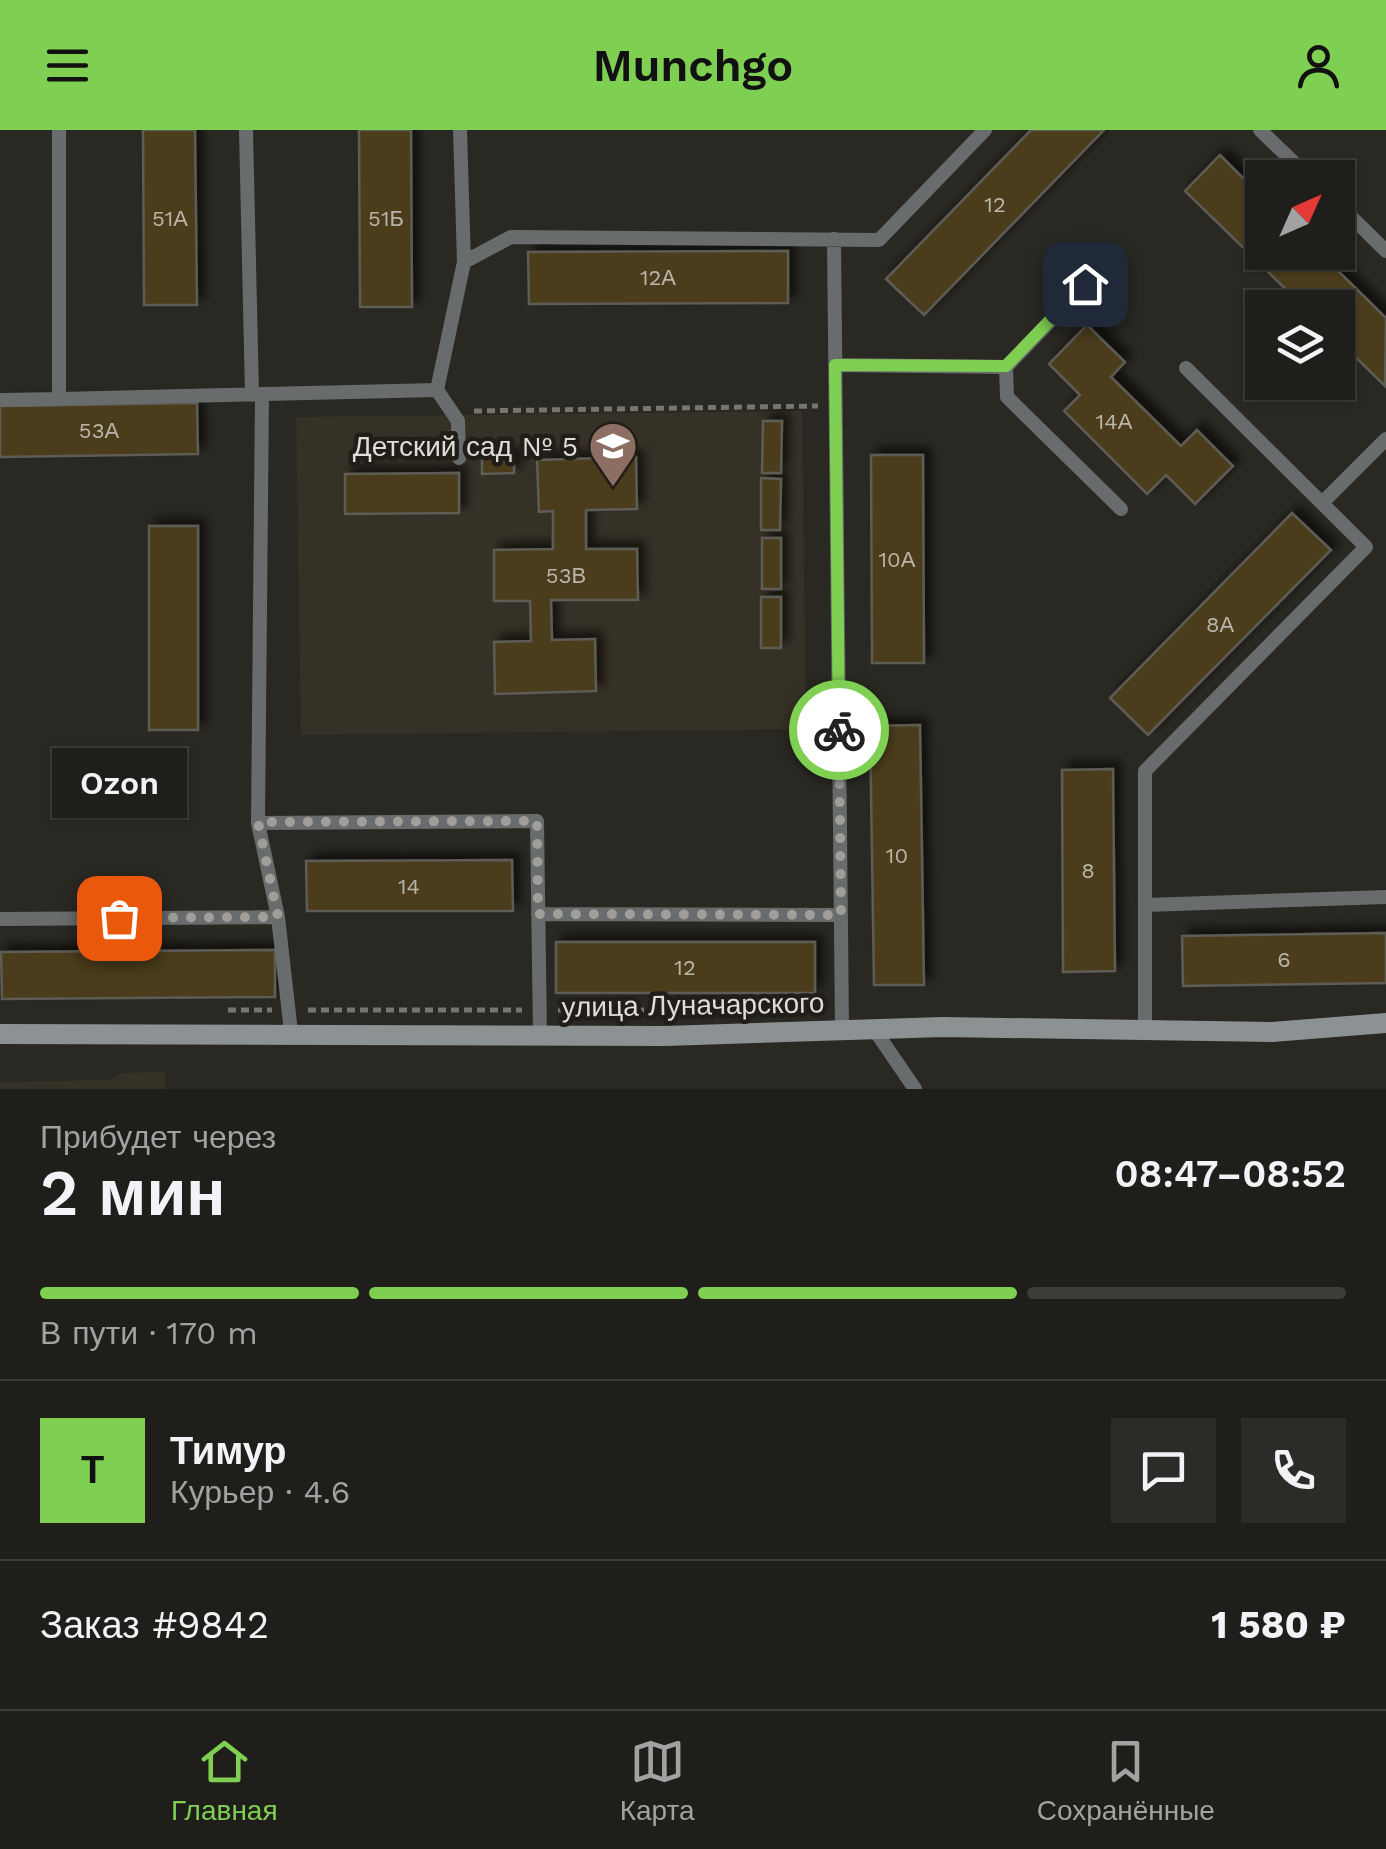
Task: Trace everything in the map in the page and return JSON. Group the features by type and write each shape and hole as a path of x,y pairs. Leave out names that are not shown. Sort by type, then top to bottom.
{"street":[{"name":"улица Луначарского","path":"0,1034 291,1032 540,1036 842,1029 1272,1032 1386,1024"}],"lane":[{"path":"58,130 59,399"},
{"path":"246,130 257,394 258,822 278,917 291,1032"},
{"path":"460,130 464,262 437,390 458,421 460,458"},
{"path":"464,262 511,238 879,240 984,130"},
{"path":"1260,130 1291,160"},
{"path":"1355,221 1386,251"},
{"path":"834,239 842,1029"},
{"path":"1085,284 1006,366 1007,396 1121,509"},
{"path":"835,365 1006,366"},
{"path":"1145,1032 1145,771 1366,547 1186,368"},
{"path":"0,400 437,390"},
{"path":"1322,504 1386,438"},
{"path":"258,822 537,821 540,1036"},
{"path":"1146,904 1386,898"},
{"path":"538,914 841,915"},
{"path":"0,919 278,917"},
{"path":"874,1029 915,1089"}],"path":[{"path":"451,411 836,406"},
{"path":"226,1010 691,1010"}],"shaded area":[{"path":"802,411 806,729 301,735 296,417"},
{"path":"165,1072 165,1089 0,1089 0,1082 111,1080 120,1073"}],"building":[{"path":"143,130 195,130 197,305 144,305"},
{"path":"359,130 411,130 412,307 360,307"},
{"path":"1031,130 1104,130 924,315 886,279"},
{"path":"1220,155 1245,180 1245,250 1185,191"},
{"path":"788,251 788,303 529,304 528,252"},
{"path":"1266,270 1337,270 1386,318 1385,386 1355,357 1355,290 1287,290"},
{"path":"1087,325 1125,362 1111,377 1181,446 1197,430 1233,466 1195,504 1166,475 1147,494 1064,411 1080,395 1049,364"},
{"path":"197,403 198,454 0,457 0,406"},
{"path":"763,421 782,421 781,473 762,473"},
{"path":"514,455 514,473 482,474 482,456"},
{"path":"871,455 923,455 924,663 872,663"},
{"path":"636,457 637,509 586,510 586,549 637,549 638,600 551,600 552,640 595,639 596,691 495,694 494,642 531,641 530,601 494,601 494,550 553,549 553,511 539,512 537,460"},
{"path":"459,473 459,513 345,514 345,474"},
{"path":"761,478 781,479 780,530 761,530"},
{"path":"1292,513 1331,550 1148,735 1110,698"},
{"path":"149,526 198,526 198,730 149,730"},
{"path":"762,538 781,538 781,589 762,589"},
{"path":"761,597 781,597 781,648 761,648"},
{"path":"920,725 924,985 874,985 870,726"},
{"path":"1113,769 1115,971 1063,972 1062,770"},
{"path":"512,860 513,911 307,911 306,861"},
{"path":"1386,933 1386,983 1183,986 1182,936"},
{"path":"556,942 815,942 815,993 556,993"},
{"path":"275,950 275,997 2,999 1,952"}],"way so far":[{"path":"119,918 278,917 258,822 537,821 538,914 841,915 839,730"}],"place":[{"name":"Детский сад № 5","path":"613,488"},
{"name":"Ozon","path":"119,918"}],"route":[{"path":"839,730 835,365 1006,366 1085,284"}]}
